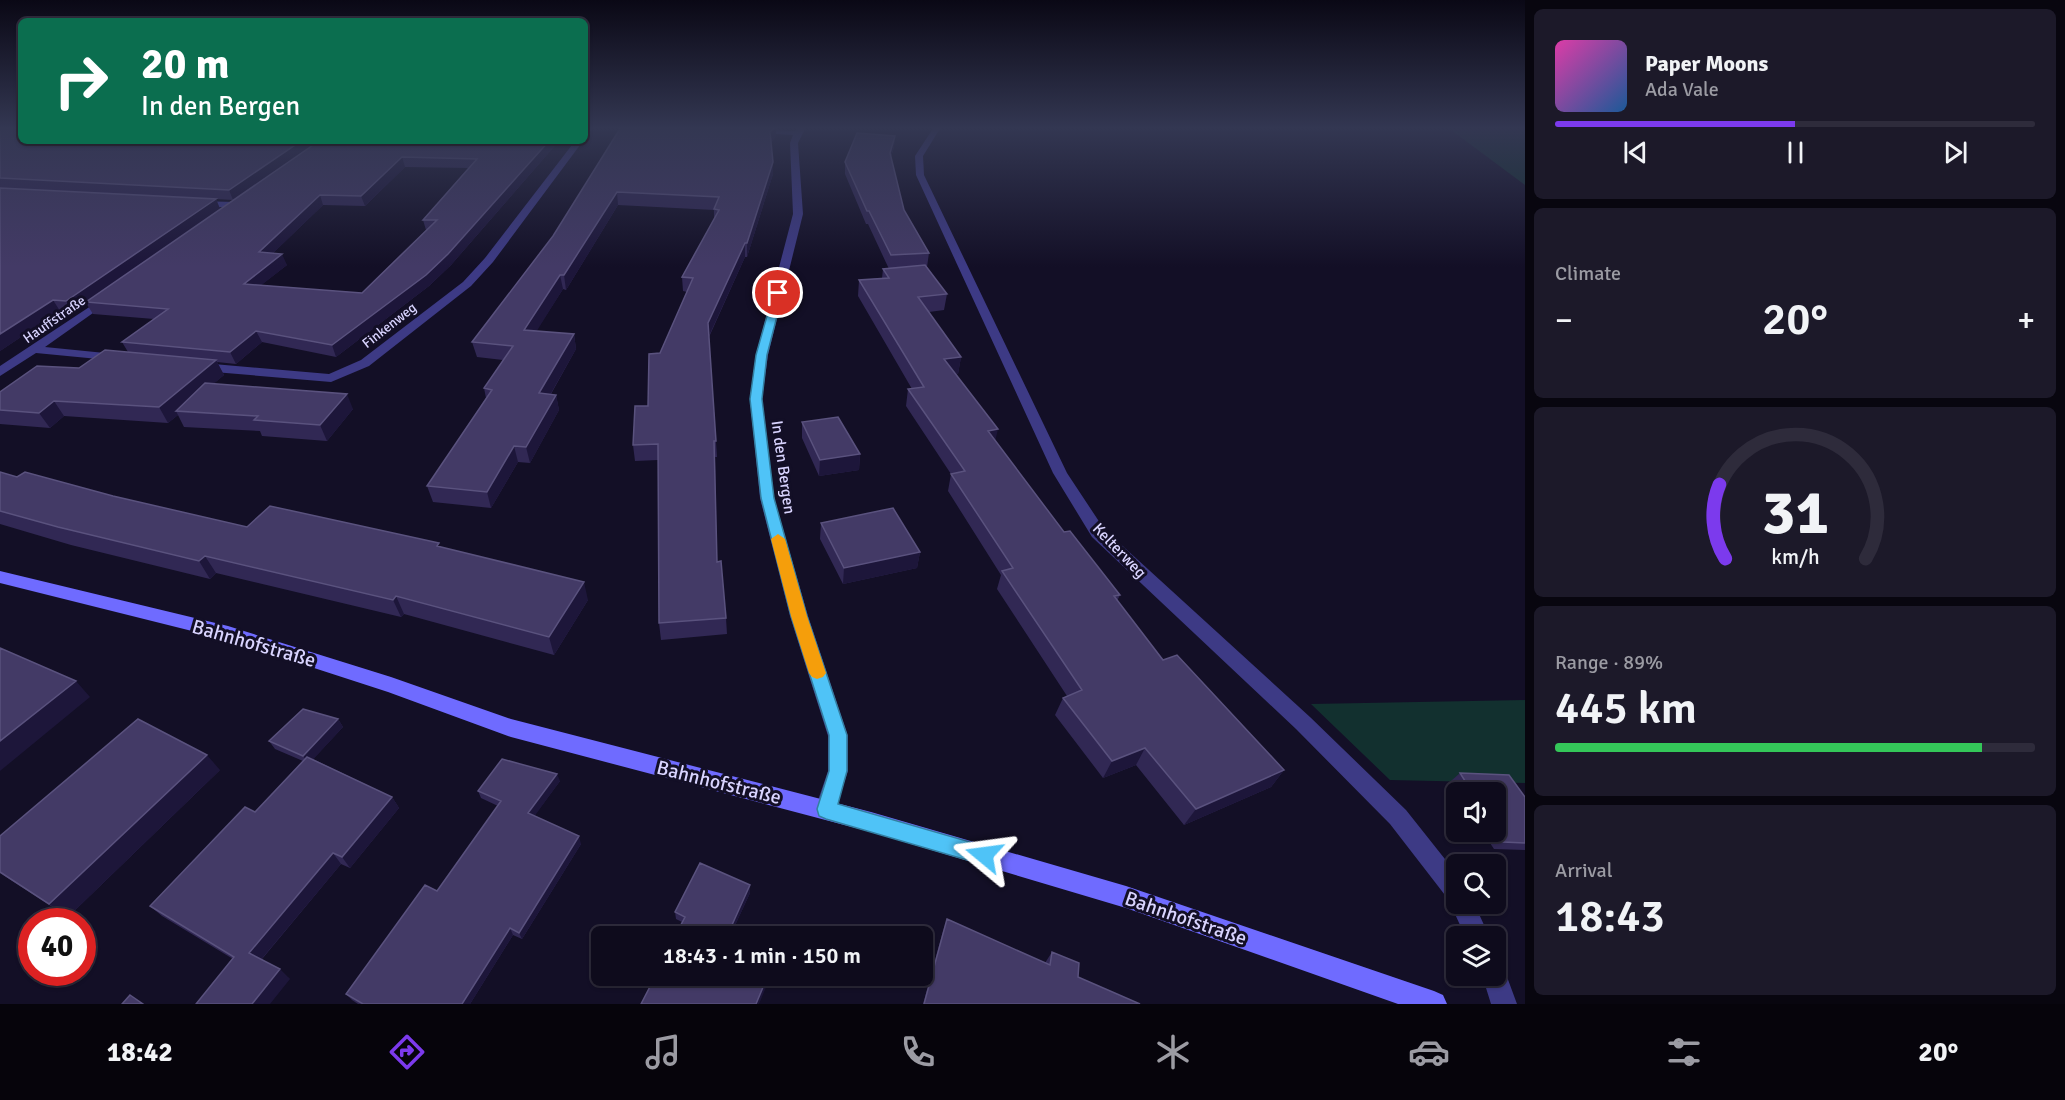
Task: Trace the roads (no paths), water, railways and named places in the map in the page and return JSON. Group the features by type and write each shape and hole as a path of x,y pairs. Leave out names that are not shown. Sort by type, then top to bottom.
{"street":[{"name":"Finkenweg","path":"191,366 331,378 365,363 467,284 489,260 554,174"},
{"name":"In den Bergen","path":"796,174 798,214 762,355 756,399 767,498 799,616 838,735 838,771 826,809"},
{"name":"Kelterweg","path":"920,174 1060,473 1098,532 1303,723 1398,817 1446,878"},
{"path":"190,202 239,203 219,218"},
{"name":"Hauffstraße","path":"0,372 117,291"},
{"path":"34,350 125,360"},
{"name":"Bahnhofstraße","path":"0,577 228,633 391,685 511,728 826,809 1126,897 1434,1004"},
{"path":"1498,986 1504,1004"}]}
